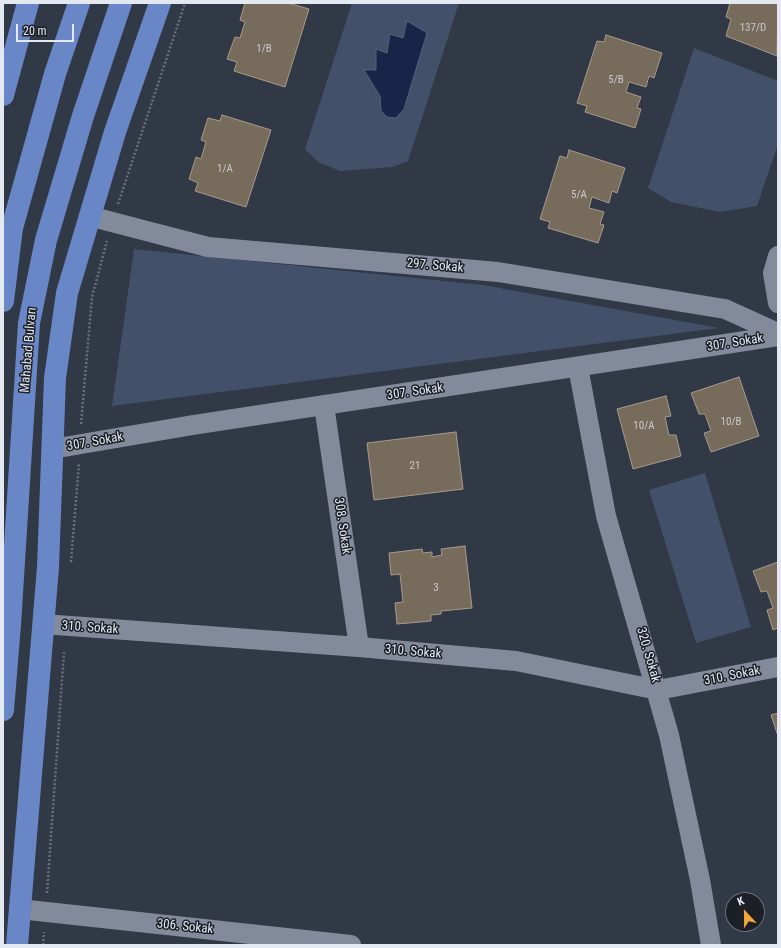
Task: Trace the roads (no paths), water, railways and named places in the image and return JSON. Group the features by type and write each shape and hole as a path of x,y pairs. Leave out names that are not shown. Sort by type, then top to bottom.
{"main road":[{"path":"3,95 28,3"},
{"path":"3,301 12,228 55,74 79,3"},
{"name":"Mahabad Bulvarı","path":"3,710 10,625 29,323 46,240 83,116 121,3"},
{"path":"16,945 48,567 55,378 67,293 115,132 160,3"}],"street":[{"name":"297. Sokak","path":"89,216 208,247 498,272 725,309 778,332"},
{"path":"778,256 773,273 778,303"},
{"name":"307. Sokak","path":"52,449 193,425 778,336"},
{"name":"320. Sokak","path":"578,367 606,516 658,690 669,735 700,880 711,945"},
{"name":"308. Sokak","path":"324,405 359,647"},
{"name":"310. Sokak","path":"43,624 359,647 516,662 658,690 778,667"},
{"name":"306. Sokak","path":"19,909 352,945"}]}
